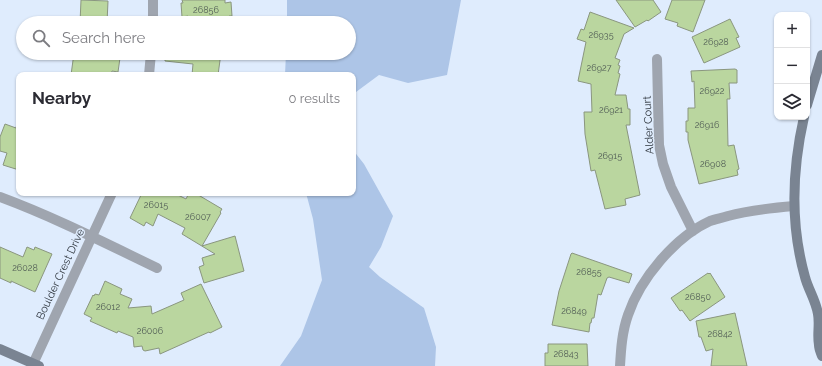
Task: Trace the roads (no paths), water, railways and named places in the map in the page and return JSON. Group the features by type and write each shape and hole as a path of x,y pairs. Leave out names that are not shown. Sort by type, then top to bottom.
{"street":[{"path":"153,0 153,16"},
{"path":"810,95 822,55"},
{"name":"Alder Court","path":"657,59 659,145 663,164 671,188 693,231"},
{"path":"148,72 150,60"},
{"path":"803,120 799,138 796,169 794,206 796,235 805,277 820,316 819,345 822,356"},
{"name":"Boulder Crest Drive","path":"35,365 91,236 111,196"},
{"path":"0,197 32,209 157,268"},
{"path":"620,366 622,340 628,315 640,289 657,264 673,248 693,231 711,221 738,213 794,206"},
{"path":"0,349 35,365"}]}
